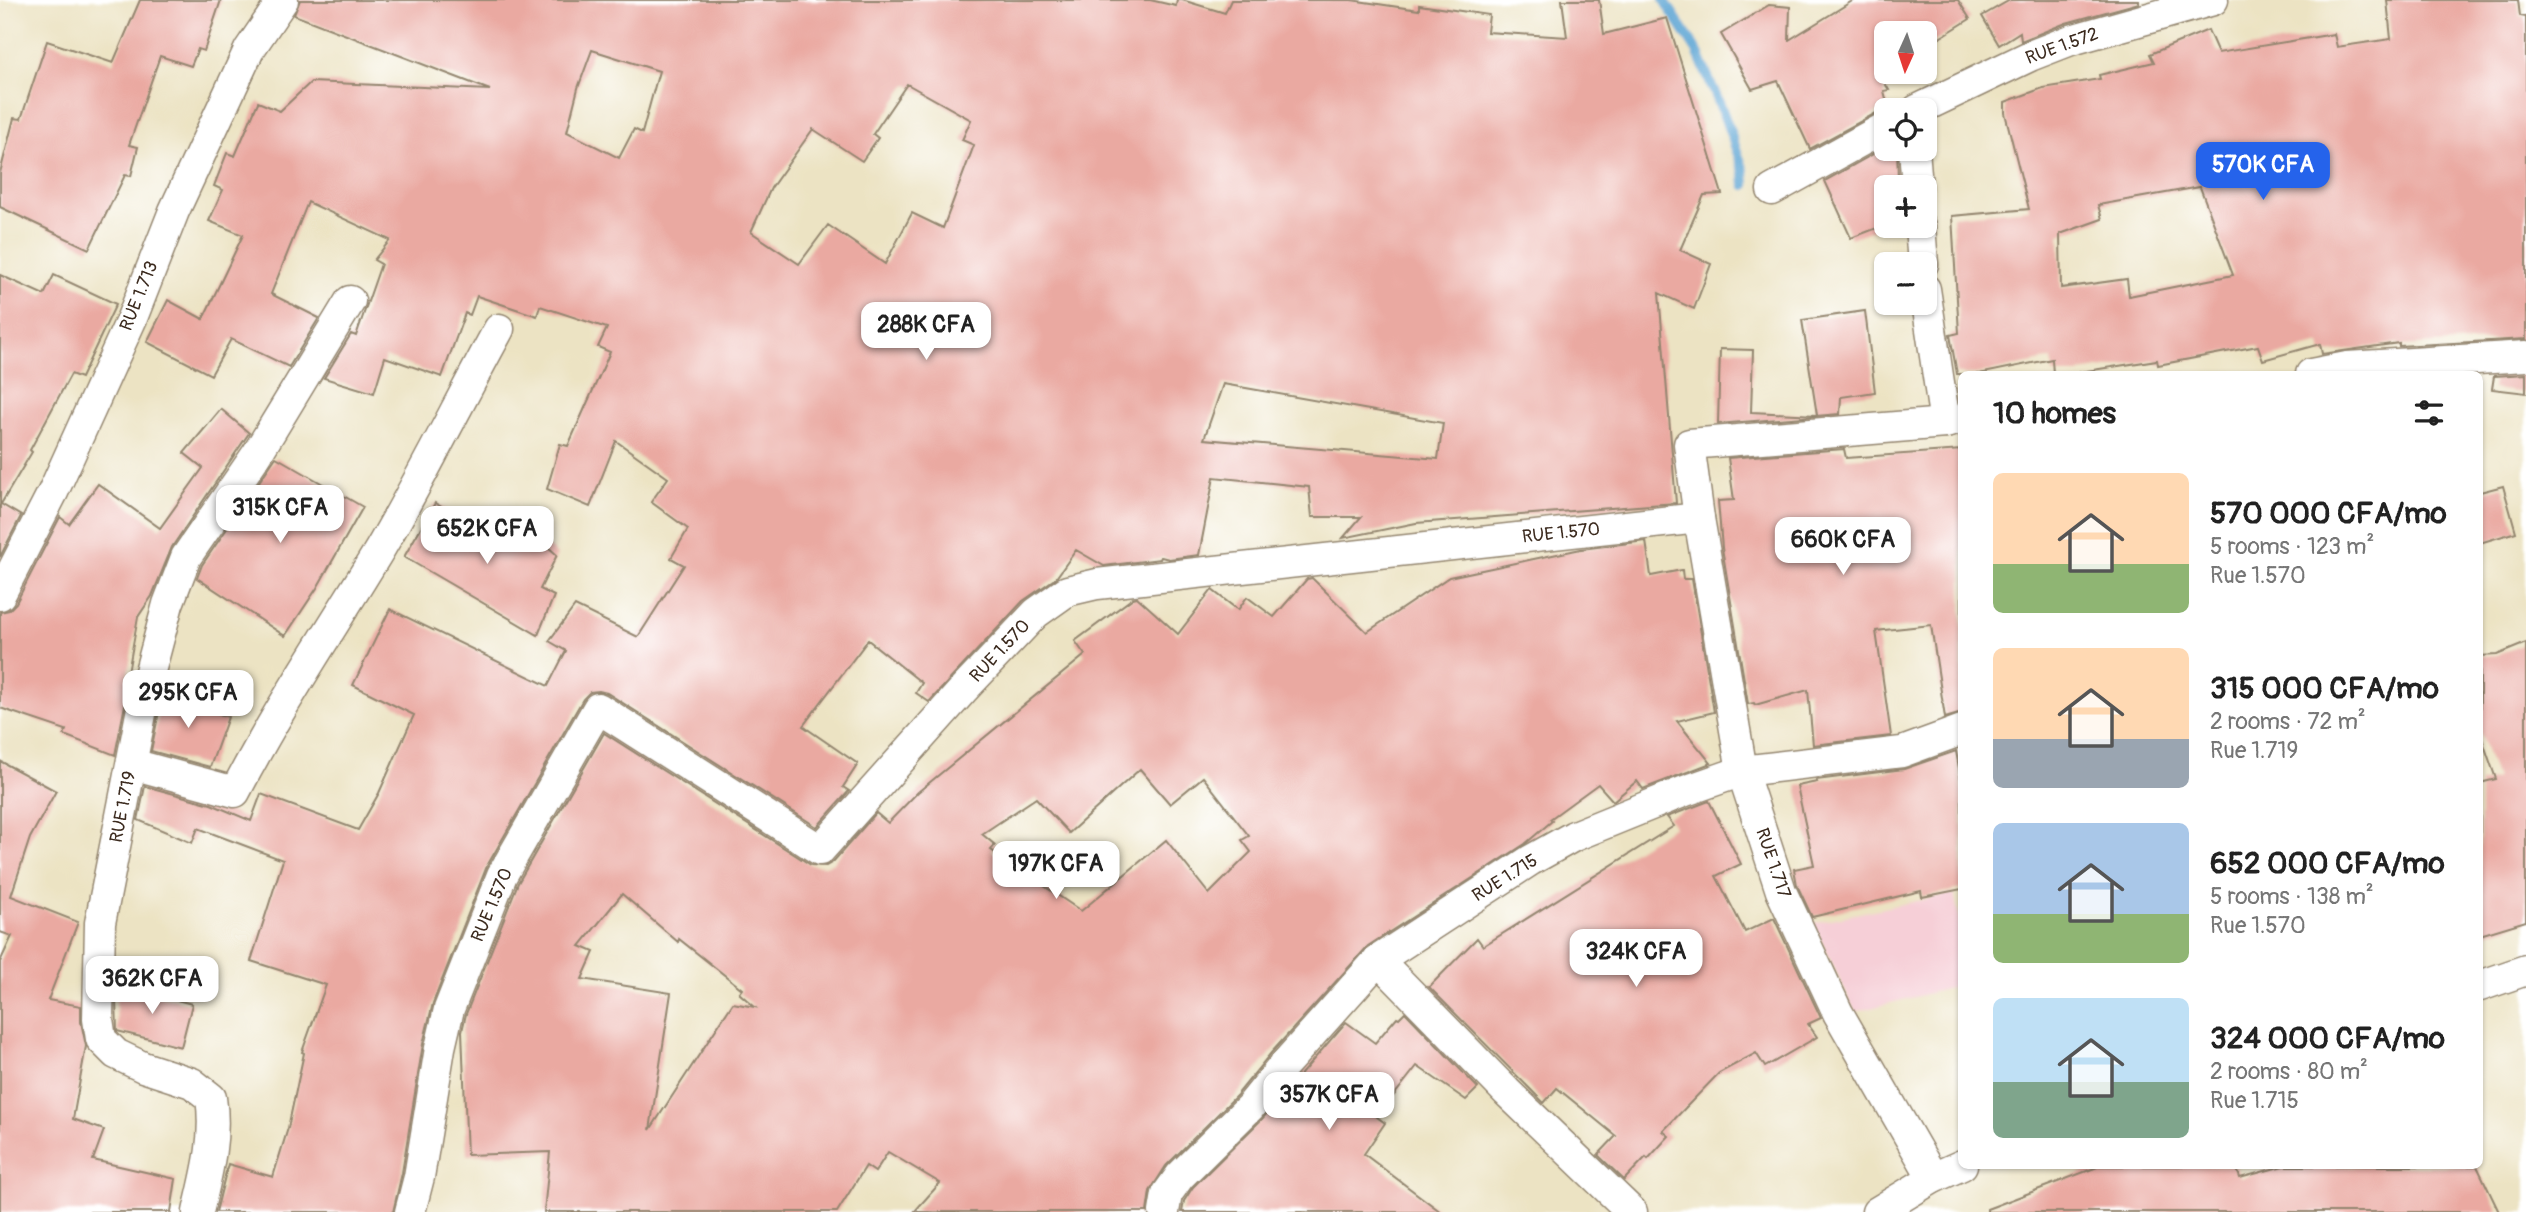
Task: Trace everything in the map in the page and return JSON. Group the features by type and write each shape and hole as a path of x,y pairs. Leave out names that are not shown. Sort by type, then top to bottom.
{"street":[{"name":"RUE 1.713","path":"0,595 53,492 132,318 174,211 249,50 283,0"},
{"name":"RUE 1.572","path":"1937,100 2030,56 2071,40 2213,0"},
{"path":"1772,190 1874,134"},
{"name":"RUE 1.719","path":"198,1212 215,1123 211,1098 192,1083 143,1067 116,1054 101,1040 98,1019 100,923 154,657 168,604 186,557 257,454 350,301"},
{"path":"1699,519 1689,444 1953,421 1931,315"},
{"path":"132,764 235,792 260,743 381,547 403,504 436,451 457,405 499,328"},
{"path":"2329,371 2526,356"},
{"name":"RUE 1.717","path":"1699,519 1742,771 1781,891 1838,1013 1933,1178"},
{"name":"RUE 1.570","path":"410,1212 419,1177 449,1009 502,875 598,708 820,850 1036,613 1067,591 1097,583 1699,519"},
{"name":"RUE 1.715","path":"1164,1212 1167,1194 1180,1176 1250,1107 1378,960 1531,860 1574,836 1685,790 1742,771 1902,752 1958,731"},
{"path":"1378,960 1507,1091 1632,1212"},
{"path":"2483,985 2526,970"},
{"path":"1877,1212 1933,1178 1958,1167"}],"shaded area":[{"path":"1954,893 1958,913 1958,986 1855,1012 1813,923"}],"building":[{"path":"140,0 221,0 204,51 198,49 191,66 160,56 129,145 138,147 131,176 125,175 89,249 0,207 0,173 14,118 21,119 47,41 113,63"},
{"path":"300,0 1150,0 1176,6 1177,0 1182,0 1225,13 1231,0 1351,0 1419,10 1419,5 1489,15 1487,32 1567,37 1562,0 1599,0 1604,34 1667,18 1722,194 1704,195 1680,250 1711,264 1694,309 1659,293 1676,503 1416,523 1343,538 1361,517 1312,517 1309,487 1214,477 1199,555 1169,559 1161,557 1104,566 1076,550 1056,578 1023,601 929,702 916,693 922,683 868,640 803,726 858,764 843,787 849,791 817,827 607,693 590,692 583,699 487,866 433,1003 423,1044 393,1212 216,1212 228,1164 273,1177 288,1128 304,1053 302,1052 326,985 251,961 283,860 198,828 192,843 138,820 145,786 211,804 251,821 261,794 358,830 379,793 414,715 353,685 390,609 548,686 566,651 549,641 575,606 638,637 684,565 671,558 688,529 651,502 668,478 616,441 590,507 547,489 560,444 568,446 610,352 598,347 607,328 540,306 537,316 477,296 470,315 465,313 442,377 385,357 374,393 324,378 351,334 356,336 381,264 374,260 390,240 308,202 271,294 319,318 289,367 231,339 211,375 147,342 168,300 203,319 243,235 209,221 223,190 214,186 227,153 235,156 258,102 280,111 311,82 490,90 294,15","holes":["592,50 659,71 642,133 634,129 619,158 567,132 578,88","907,84 971,120 962,140 974,145 943,228 912,213 885,264 828,225 799,264 751,232 771,188 813,129 862,161 878,138 873,134","1223,384 1443,423 1438,459 1204,439"]},
{"path":"1854,0 1958,0 1970,19 1937,40 1937,21 1874,21 1874,84 1885,84 1889,90 1884,91 1886,98 1874,98 1874,114 1810,149 1778,81 1752,89 1721,34 1769,5 1790,7 1789,40"},
{"path":"2010,0 2139,0 2139,3 2066,23 2021,41 2020,32 1999,45 1982,16"},
{"path":"2387,0 2518,0 2520,16 2526,17 2526,339 2399,346 2399,343 2322,354 2320,344 2263,360 2258,346 2158,365 2157,360 2086,371 2053,371 2052,359 1994,371 1958,371 1957,374 1950,335 1959,333 1952,216 2029,209 2005,113 2005,102 2043,88 2100,79 2099,75 2154,62 2150,54 2208,30 2218,53 2334,34 2337,47 2391,39","holes":["2200,187 2233,275 2129,296 2127,279 2061,288 2060,234 2102,219 2098,205"]},
{"path":"1874,154 1874,161 1897,161 1898,175 1874,175 1874,229 1851,238 1825,181"},
{"path":"0,275 44,295 54,275 116,304 81,378 71,374 30,450 32,452 1,504 21,516 0,557"},
{"path":"1865,311 1875,392 1841,397 1840,414 1718,424 1720,349 1753,350 1751,412 1817,415 1802,320"},
{"path":"2526,374 2526,393 2492,389 2494,376"},
{"path":"221,409 249,433 172,547 152,596 138,617 127,678 130,680 115,755 64,735 66,730 0,708 0,612 9,610 16,603 60,517 69,524 98,484 160,528 203,468 184,453"},
{"path":"1844,449 1846,458 1958,450 1958,714 1945,718 1931,625 1876,631 1891,736 1813,745 1808,690 1755,705 1748,704 1722,548 1718,501 1734,500 1728,458"},
{"path":"276,457 363,507 317,588 285,636 197,578 202,565"},
{"path":"2503,486 2516,532 2483,542 2483,491"},
{"path":"435,503 512,549 526,527 557,555 540,589 554,596 538,635 404,557"},
{"path":"1646,541 1651,576 1682,570 1683,579 1692,579 1714,712 1677,721 1711,763 1643,789 1637,781 1613,801 1598,784 1550,819 1552,821 1525,844 1368,946 1271,1053 1237,1095 1166,1166 1150,1191 1147,1212 914,1212 940,1183 888,1152 875,1172 866,1166 837,1212 544,1212 550,1152 467,1155 462,1031 466,1014 518,883 604,733 811,865 826,866 833,862 876,813 888,823 918,792 1085,655 1075,641 1133,598 1137,597 1178,634 1212,590 1238,610 1247,597 1274,617 1307,579 1312,578 1367,632 1449,577 1581,549","holes":["1140,769 1170,804 1203,777 1249,836 1242,840 1251,852 1209,894 1166,840 1081,911 991,850 995,845 982,834 1036,798 1069,833","622,894 678,942 679,939 742,989 739,993 755,1007 733,1003 650,1130 671,993 582,979 594,952 580,946"]},
{"path":"2526,643 2526,921 2483,934 2483,782 2496,779 2483,742 2483,656 2497,655"},
{"path":"163,692 181,698 199,697 208,710 228,717 210,767 151,751"},
{"path":"1956,751 1958,890 1922,897 1921,891 1812,917 1797,885 1794,869 1814,865 1797,786 1817,782 1816,780 1904,769"},
{"path":"0,761 56,791 30,838 11,896 78,922 48,1000 81,1006 86,1046 73,1119 104,1130 93,1160 176,1179 171,1212 0,1212 0,962 12,936 0,932"},
{"path":"1709,801 1741,864 1716,876 1745,932 1774,918 1821,1018 1808,1024 1817,1037 1765,1067 1756,1053 1719,1073 1663,1131 1669,1136 1624,1180 1598,1155 1616,1136 1557,1088 1544,1103 1429,987 1477,938 1483,946 1674,826 1667,817"},
{"path":"119,985 192,1004 181,1047 117,1031 116,999"},
{"path":"1405,1012 1478,1088 1466,1100 1417,1066 1377,1117 1385,1123 1364,1154 1441,1212 1182,1212 1184,1201 1193,1187 1262,1119 1346,1022 1375,1043 1397,1017"},
{"path":"2092,1169 2237,1169 2240,1178 2272,1169 2478,1169 2499,1212 1987,1212 1987,1209"}],"waterway":[{"path":"1664,0 1697,51 1744,171 1745,185"}]}
